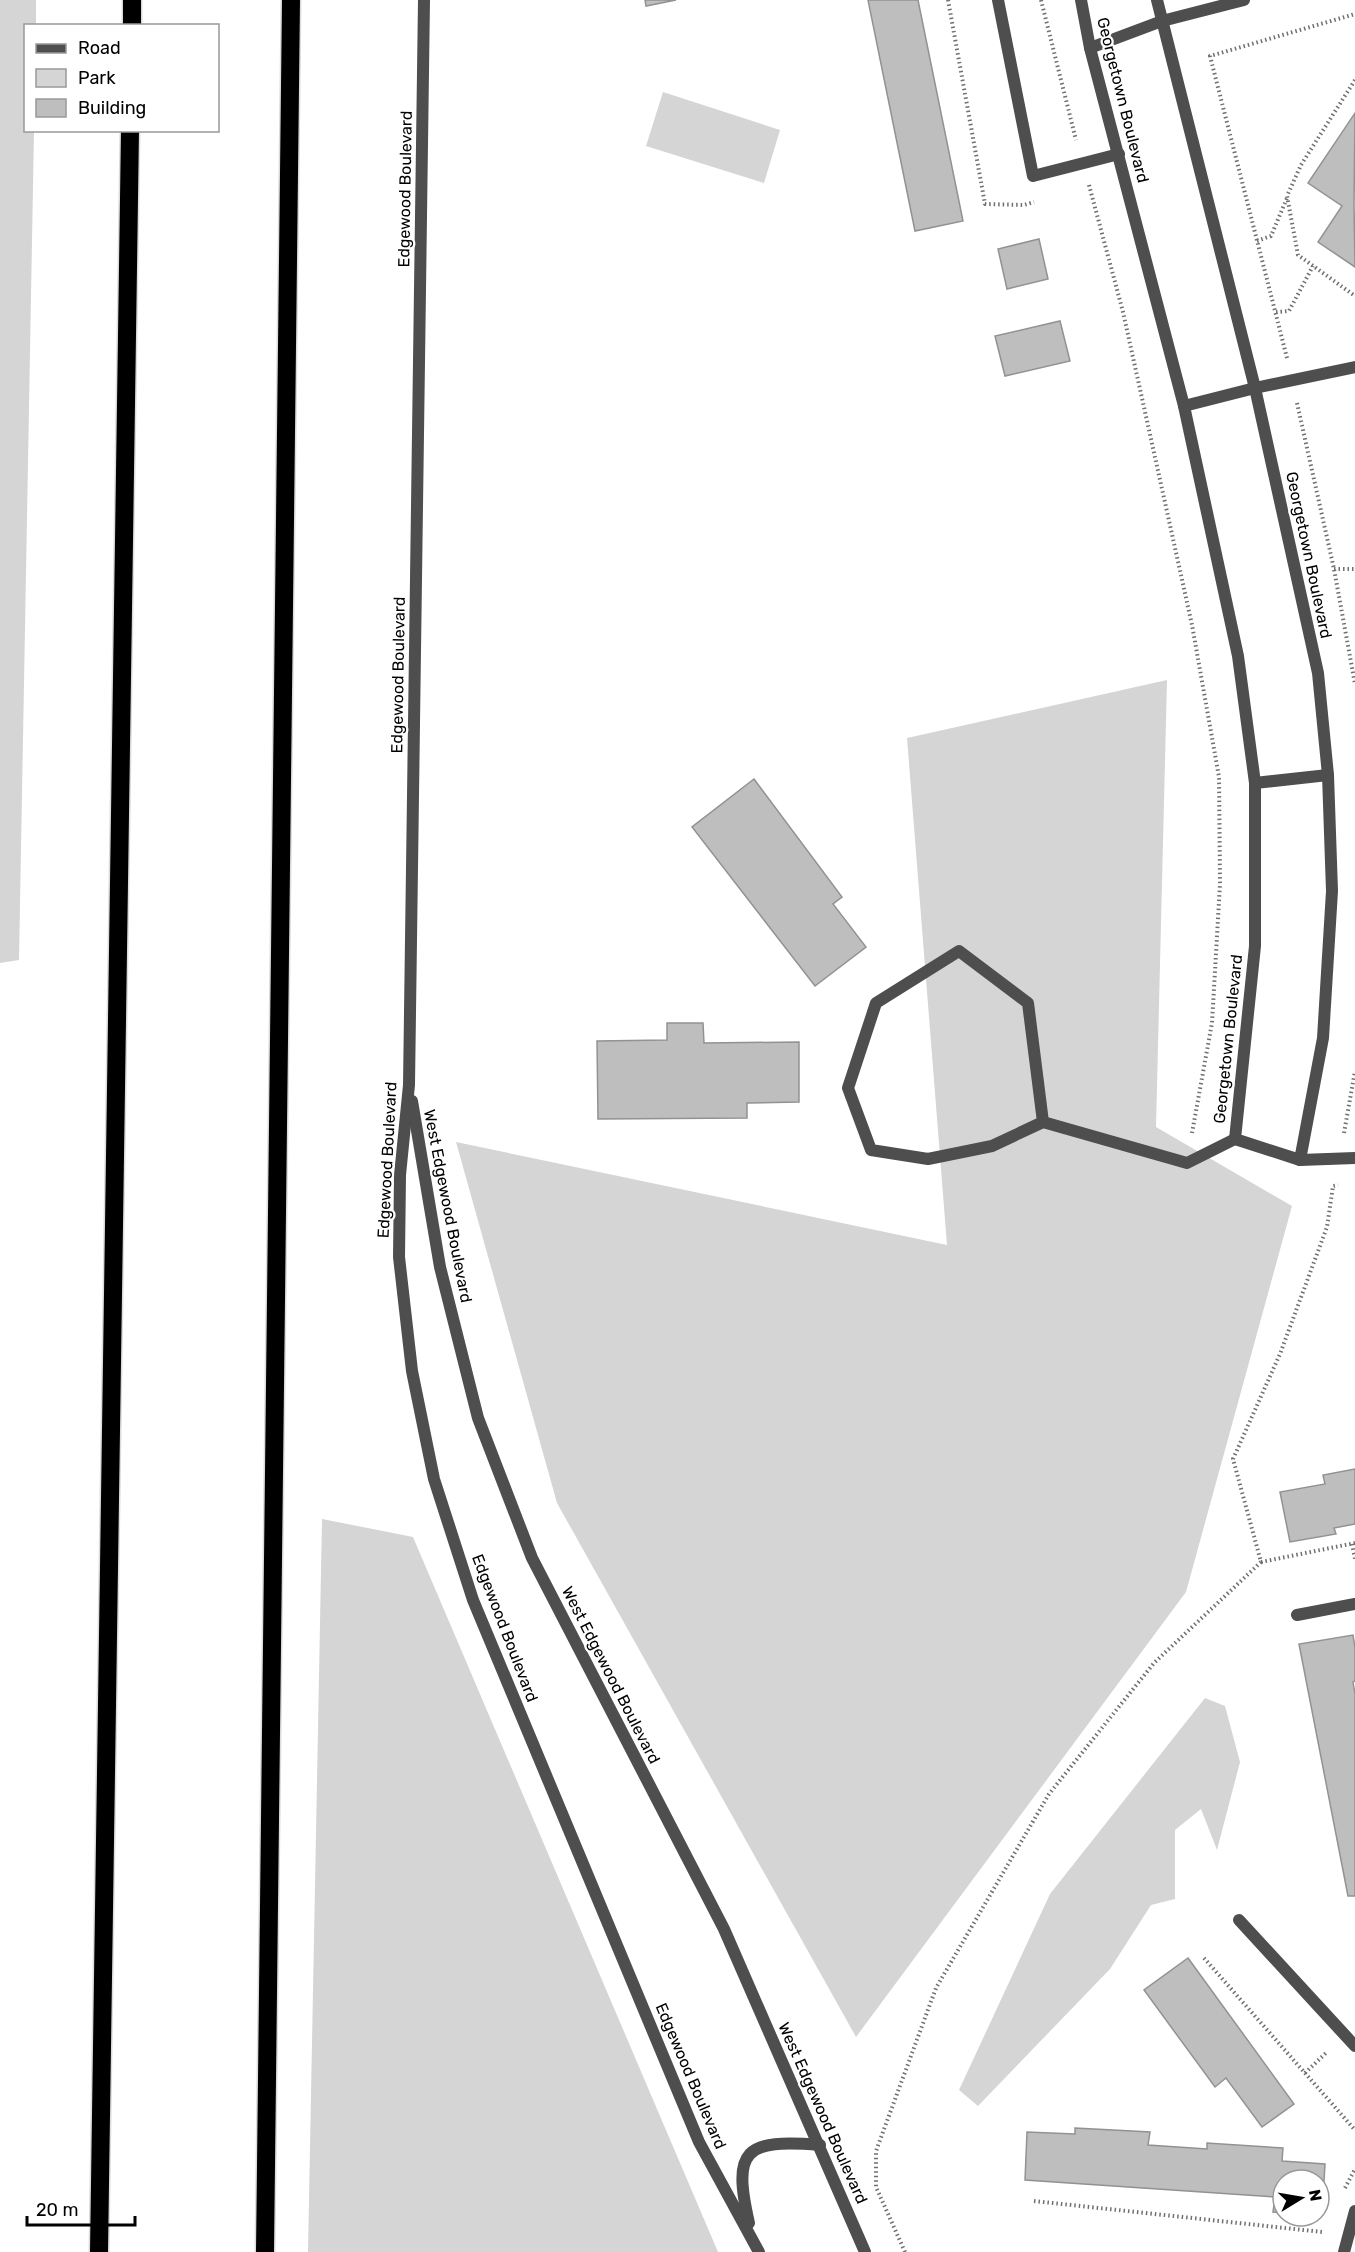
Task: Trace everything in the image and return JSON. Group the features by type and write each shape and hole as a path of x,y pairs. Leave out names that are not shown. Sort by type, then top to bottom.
{"highway":[{"path":"132,0 132,24"},
{"path":"266,2252 291,0"},
{"path":"99,2252 130,132"}],"street":[{"name":"Edgewood Boulevard","path":"424,0 409,1085 400,1175 399,1257 412,1371 434,1479 473,1600 695,2131 759,2252"},
{"path":"998,0 1033,176 1119,154"},
{"name":"Georgetown Boulevard","path":"1081,0 1090,48 1184,406 1238,656 1255,783 1255,946 1234,1139 1300,1160 1323,1038 1332,891 1328,775 1318,673 1255,388 1157,0"},
{"path":"1090,48 1162,21 1244,0"},
{"path":"1184,406 1355,367"},
{"path":"1255,783 1328,775"},
{"path":"1043,1122 1028,1003 959,951 876,1003 848,1088 871,1150 928,1159 992,1146 1043,1122 1187,1163 1234,1139"},
{"name":"West Edgewood Boulevard","path":"409,1085 440,1267 475,1406 528,1547 724,1929 865,2252"},
{"path":"1300,1160 1355,1158"},
{"path":"1297,1615 1355,1604"},
{"path":"1239,1920 1355,2046"},
{"path":"752,2236 741,2188 742,2165 753,2150 782,2142 820,2145"},
{"path":"1344,2252 1355,2211"}],"path":[{"path":"948,0 986,204 1024,205 1046,198"},
{"path":"1041,0 1125,324 1192,625 1219,777 1220,884 1212,1023 1187,1163"},
{"path":"1355,15 1210,56 1292,380 1334,569 1355,684"},
{"path":"1257,241 1271,236 1301,165 1355,81"},
{"path":"1078,189 1089,185"},
{"path":"1287,196 1298,255 1355,296"},
{"path":"1276,312 1289,311 1313,266"},
{"path":"1334,569 1355,569"},
{"path":"1344,1133 1355,1071"},
{"path":"1261,1562 1233,1459 1280,1354 1327,1227 1333,1186 1344,1185"},
{"path":"905,2252 876,2187 876,2151 936,1988 1049,1794 1154,1663 1261,1562 1354,1544 1355,1559"},
{"path":"1204,1958 1355,2130"},
{"path":"1034,2201 1322,2232"}],"green space":[{"path":"0,0 36,0 36,24 24,24 24,132 34,132 19,960 0,963"},
{"path":"663,92 780,130 764,183 646,146"},
{"path":"1167,680 1156,1127 1292,1206 1186,1592 856,2037 557,1503 456,1142 947,1245 907,738"},
{"path":"322,1519 413,1537 718,2252 308,2252"},
{"path":"1205,1698 1225,1706 1240,1762 1217,1850 1201,1809 1175,1830 1175,1899 1151,1905 1110,1969 978,2106 959,2090 1050,1894"}],"building":[{"path":"645,0 676,0 646,6"},
{"path":"868,0 918,0 963,221 915,231"},
{"path":"1355,113 1355,267 1318,242 1342,206 1308,183"},
{"path":"1039,239 1048,279 1007,289 998,249"},
{"path":"1060,321 1070,361 1005,376 995,336"},
{"path":"754,779 842,897 833,904 866,947 815,986 692,827"},
{"path":"667,1023 703,1023 704,1043 799,1042 799,1102 747,1103 747,1118 598,1119 597,1041 667,1040"},
{"path":"1355,1469 1355,1524 1334,1528 1336,1534 1290,1542 1280,1492 1325,1484 1323,1475"},
{"path":"1353,1635 1355,1648 1355,1681 1353,1682 1355,1694 1355,1896 1348,1896 1299,1644"},
{"path":"1188,1958 1294,2104 1262,2127 1226,2078 1215,2087 1144,1990"},
{"path":"1075,2128 1150,2132 1148,2145 1207,2149 1207,2143 1283,2148 1282,2161 1325,2164 1325,2168 1271,2168 1271,2197 1025,2180 1027,2132 1075,2134"}]}
